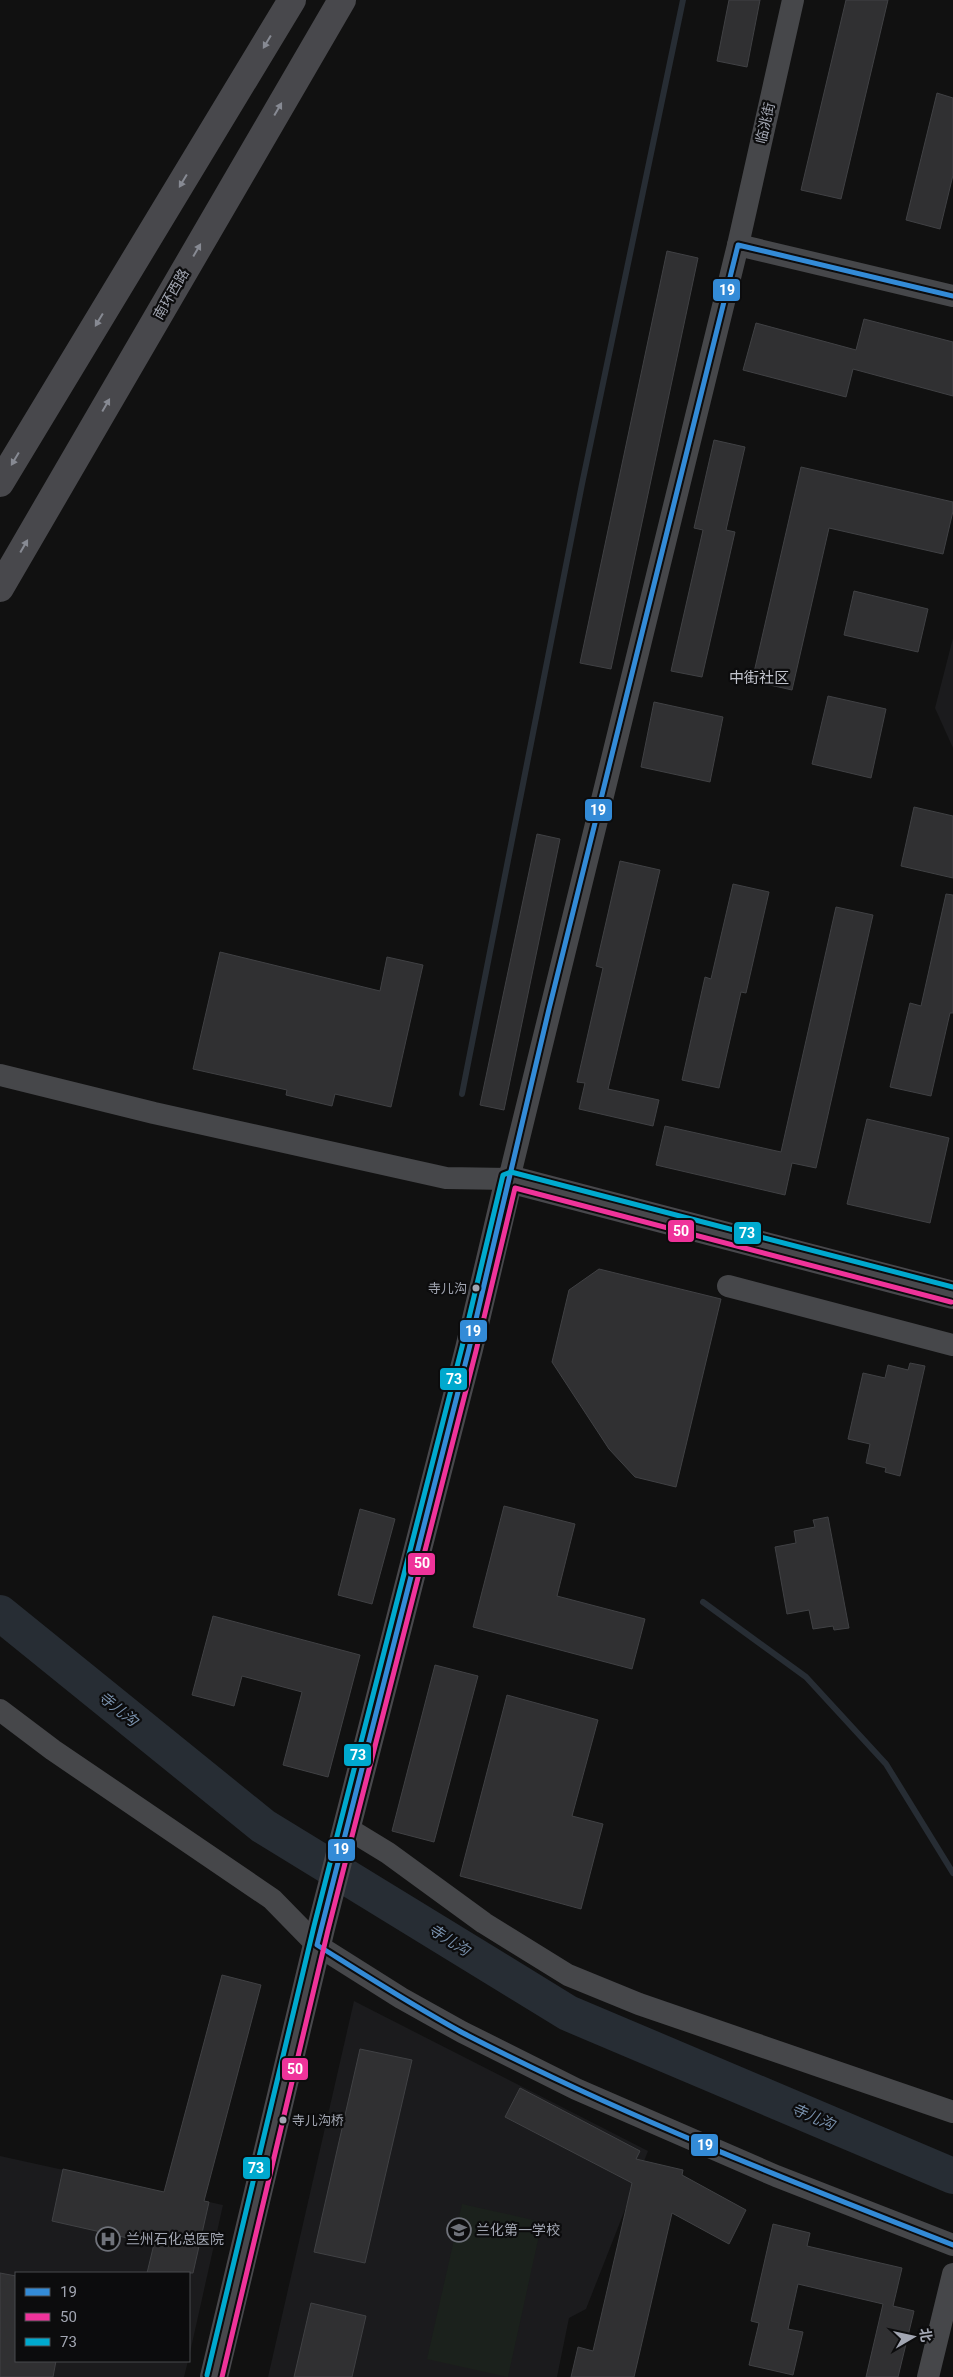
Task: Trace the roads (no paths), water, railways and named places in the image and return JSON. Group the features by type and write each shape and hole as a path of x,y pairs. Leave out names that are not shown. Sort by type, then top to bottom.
{"main road":[{"path":"0,483 292,0"},
{"name":"南环西路","path":"0,588 342,0"},
{"path":"214,2377 319,1937 467,1357 509,1179 953,1295"}],"street":[{"name":"临洮街","path":"509,1179 738,245 793,0"},
{"path":"738,245 953,296"},
{"path":"0,1075 164,1115 446,1178 509,1179"},
{"path":"728,1286 953,1345"},
{"path":"0,1710 53,1750 272,1899 400,1998 462,2032 576,2089 776,2176 953,2245"},
{"path":"345,1834 388,1853 484,1923 568,1975 639,2004 953,2112"},
{"path":"928,2377 953,2274"}],"waterway":[{"path":"462,1094 582,484 683,0"},
{"path":"703,1602 806,1677 886,1764 953,1873"},
{"name":"寺儿沟","path":"0,1613 263,1826 568,2013 953,2176"}],"place":[{"name":"寺儿沟","path":"476,1288"},
{"name":"寺儿沟桥","path":"283,2120"},
{"name":"兰化第一学校","path":"459,2230"},
{"name":"兰州石化总医院","path":"108,2239"}],"district":[{"name":"中街社区","path":"759,678"}]}
